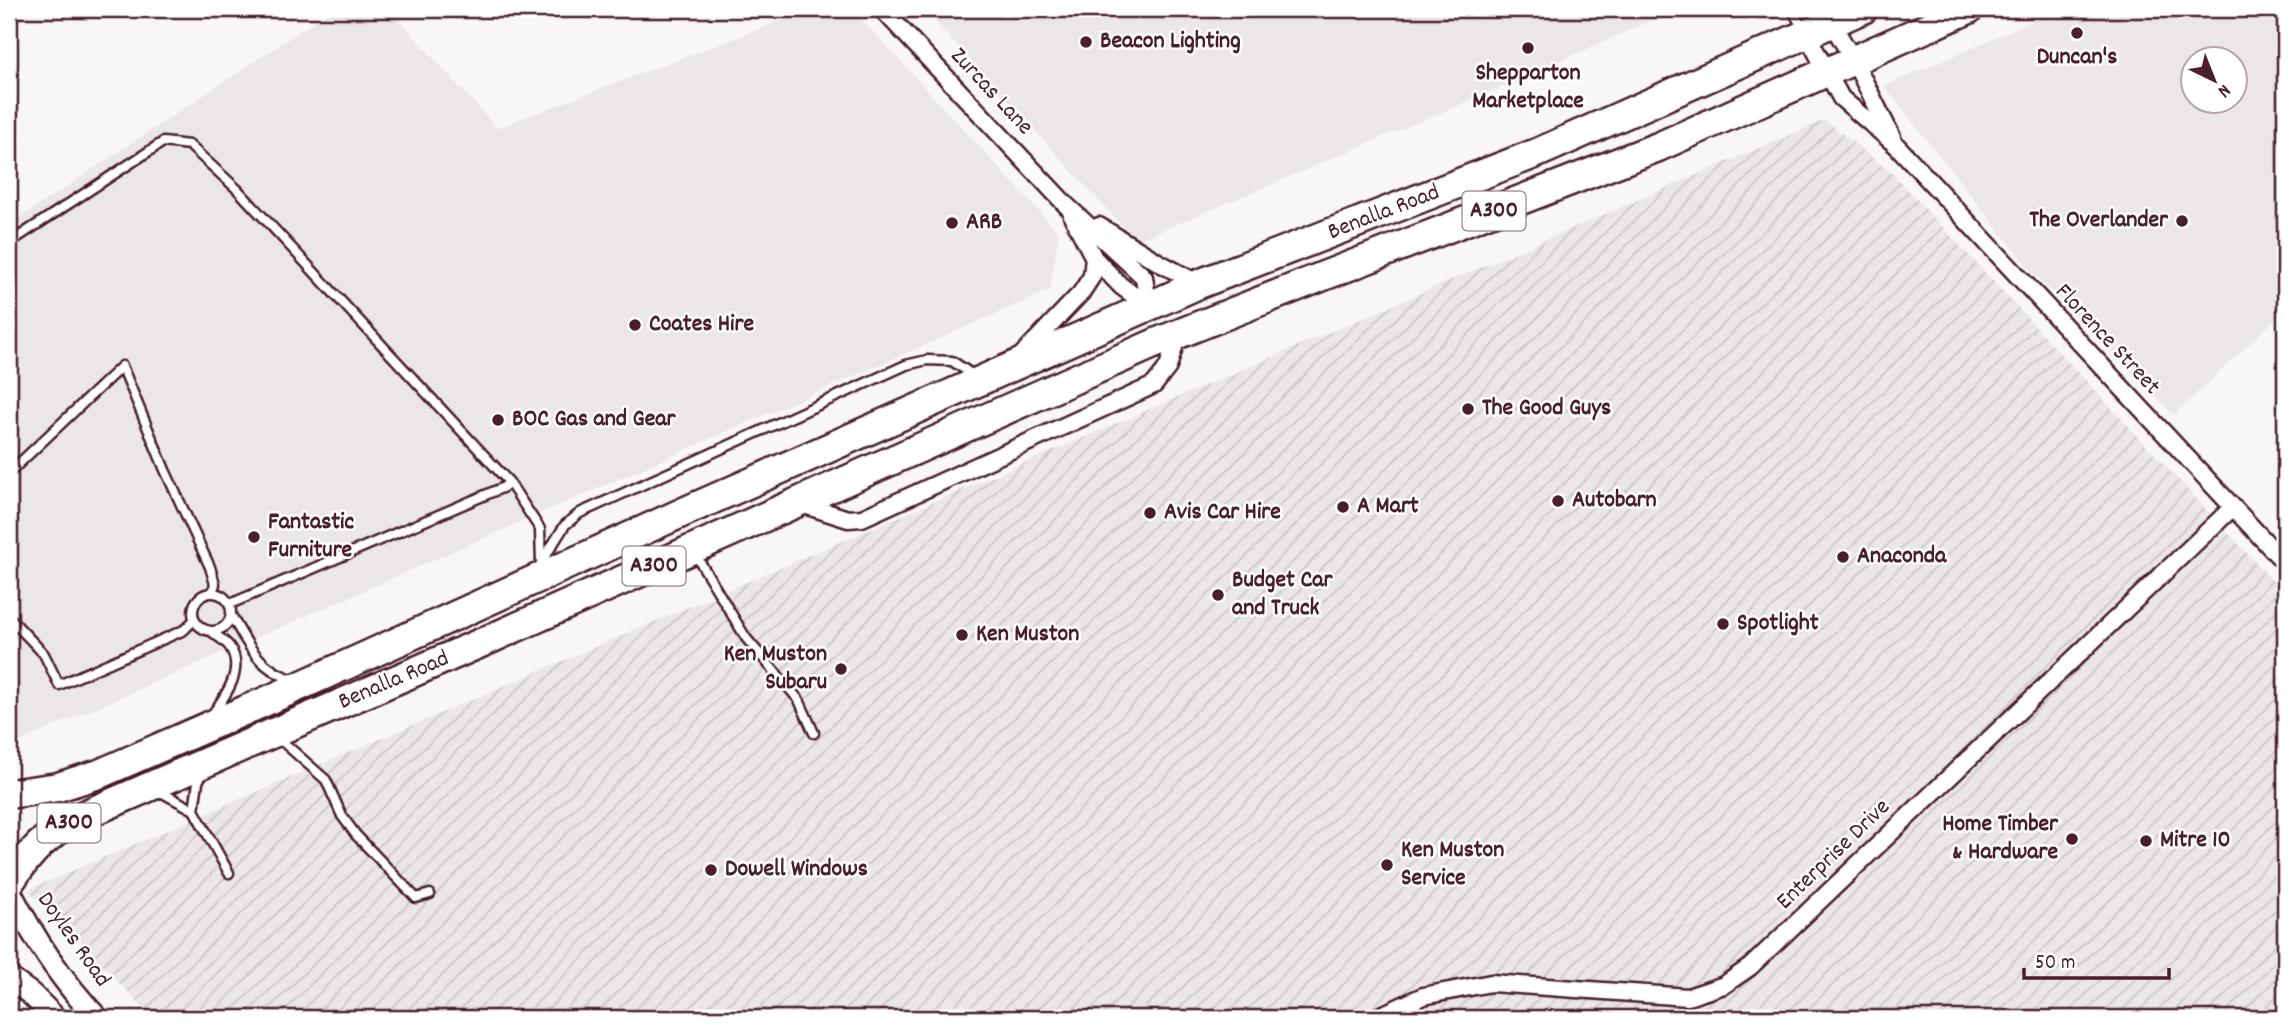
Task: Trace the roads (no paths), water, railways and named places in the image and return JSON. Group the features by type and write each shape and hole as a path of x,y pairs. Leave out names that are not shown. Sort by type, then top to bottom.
{"highway":[{"name":"Benalla Road","path":"9,794 78,781 191,735 1148,306 1501,167 1821,24 1863,9"},
{"name":"Benalla Road","path":"9,883 27,856 53,832 82,816 1168,338 1633,157 1969,9"},
{"path":"1148,306 1168,338"},
{"path":"637,534 678,541 692,549"}],"main road":[{"name":"Doyles Road","path":"9,890 50,961 97,1018"},
{"path":"9,978 31,994 55,1018"}],"street":[{"name":"Zurcas Lane","path":"881,9 1067,206 1144,277 1148,306"},
{"name":"Florence Street","path":"1821,24 1853,59 1897,146"},
{"name":"Florence Street","path":"1821,24 1826,71 1841,98 1897,146 2285,564"},
{"name":"Zurcas Lane","path":"1067,206 1094,258 1121,286 1148,306"},
{"name":"Zurcas Lane","path":"1067,206 1161,264 1199,284"},
{"path":"1009,368 1081,293 1092,276 1094,258"},
{"path":"798,503 848,519 862,518 1154,385 1168,367 1168,338"},
{"name":"Enterprise Drive","path":"1375,1018 1423,996 1491,983 1688,997 1724,985 1750,967 2232,508"}],"lane":[{"path":"1792,9 1821,24"},
{"path":"9,243 163,142 189,145 237,189 509,482 540,528 541,563"},
{"name":"Benalla Road","path":"521,587 541,563 565,526 580,513 906,365 927,360 952,361 980,381"},
{"path":"9,473 122,366 165,470 211,567 215,584 212,593"},
{"path":"230,604 504,487 509,482"},
{"path":"692,549 746,638 799,700 814,733"},
{"path":"191,735 213,715 234,680 237,663 229,646 212,632 201,629 194,620 192,613 200,597 212,593 222,596 230,604 231,615 250,650 263,665 284,677 308,683"},
{"path":"212,632 226,625 231,615"},
{"path":"9,617 44,654 59,685 184,630 194,620"},
{"path":"260,739 283,742 314,767 326,780 342,816 355,835 416,898 430,894"},
{"path":"194,810 198,782 210,760"},
{"path":"148,787 194,810 229,873"}],"place":[{"name":"Duncan's","path":"2077,33"},
{"name":"Beacon Lighting","path":"1086,42"},
{"name":"Shepparton Marketplace","path":"1528,48"},
{"name":"The Overlander","path":"2182,221"},
{"name":"ARB","path":"952,223"},
{"name":"Coates Hire","path":"635,325"},
{"name":"The Good Guys","path":"1468,409"},
{"name":"BOC Gas and Gear","path":"498,420"},
{"name":"Autobarn","path":"1558,501"},
{"name":"A Mart","path":"1343,507"},
{"name":"Avis Car Hire","path":"1150,513"},
{"name":"Fantastic Furniture","path":"254,537"},
{"name":"Anaconda","path":"1843,557"},
{"name":"Budget Car and Truck","path":"1218,595"},
{"name":"Spotlight","path":"1723,624"},
{"name":"Ken Muston","path":"962,635"},
{"name":"Ken Muston Subaru","path":"841,669"},
{"name":"Home Timber & Hardware","path":"2072,839"},
{"name":"Mitre 10","path":"2146,841"},
{"name":"Ken Muston Service","path":"1387,865"},
{"name":"Dowell Windows","path":"711,870"}]}
